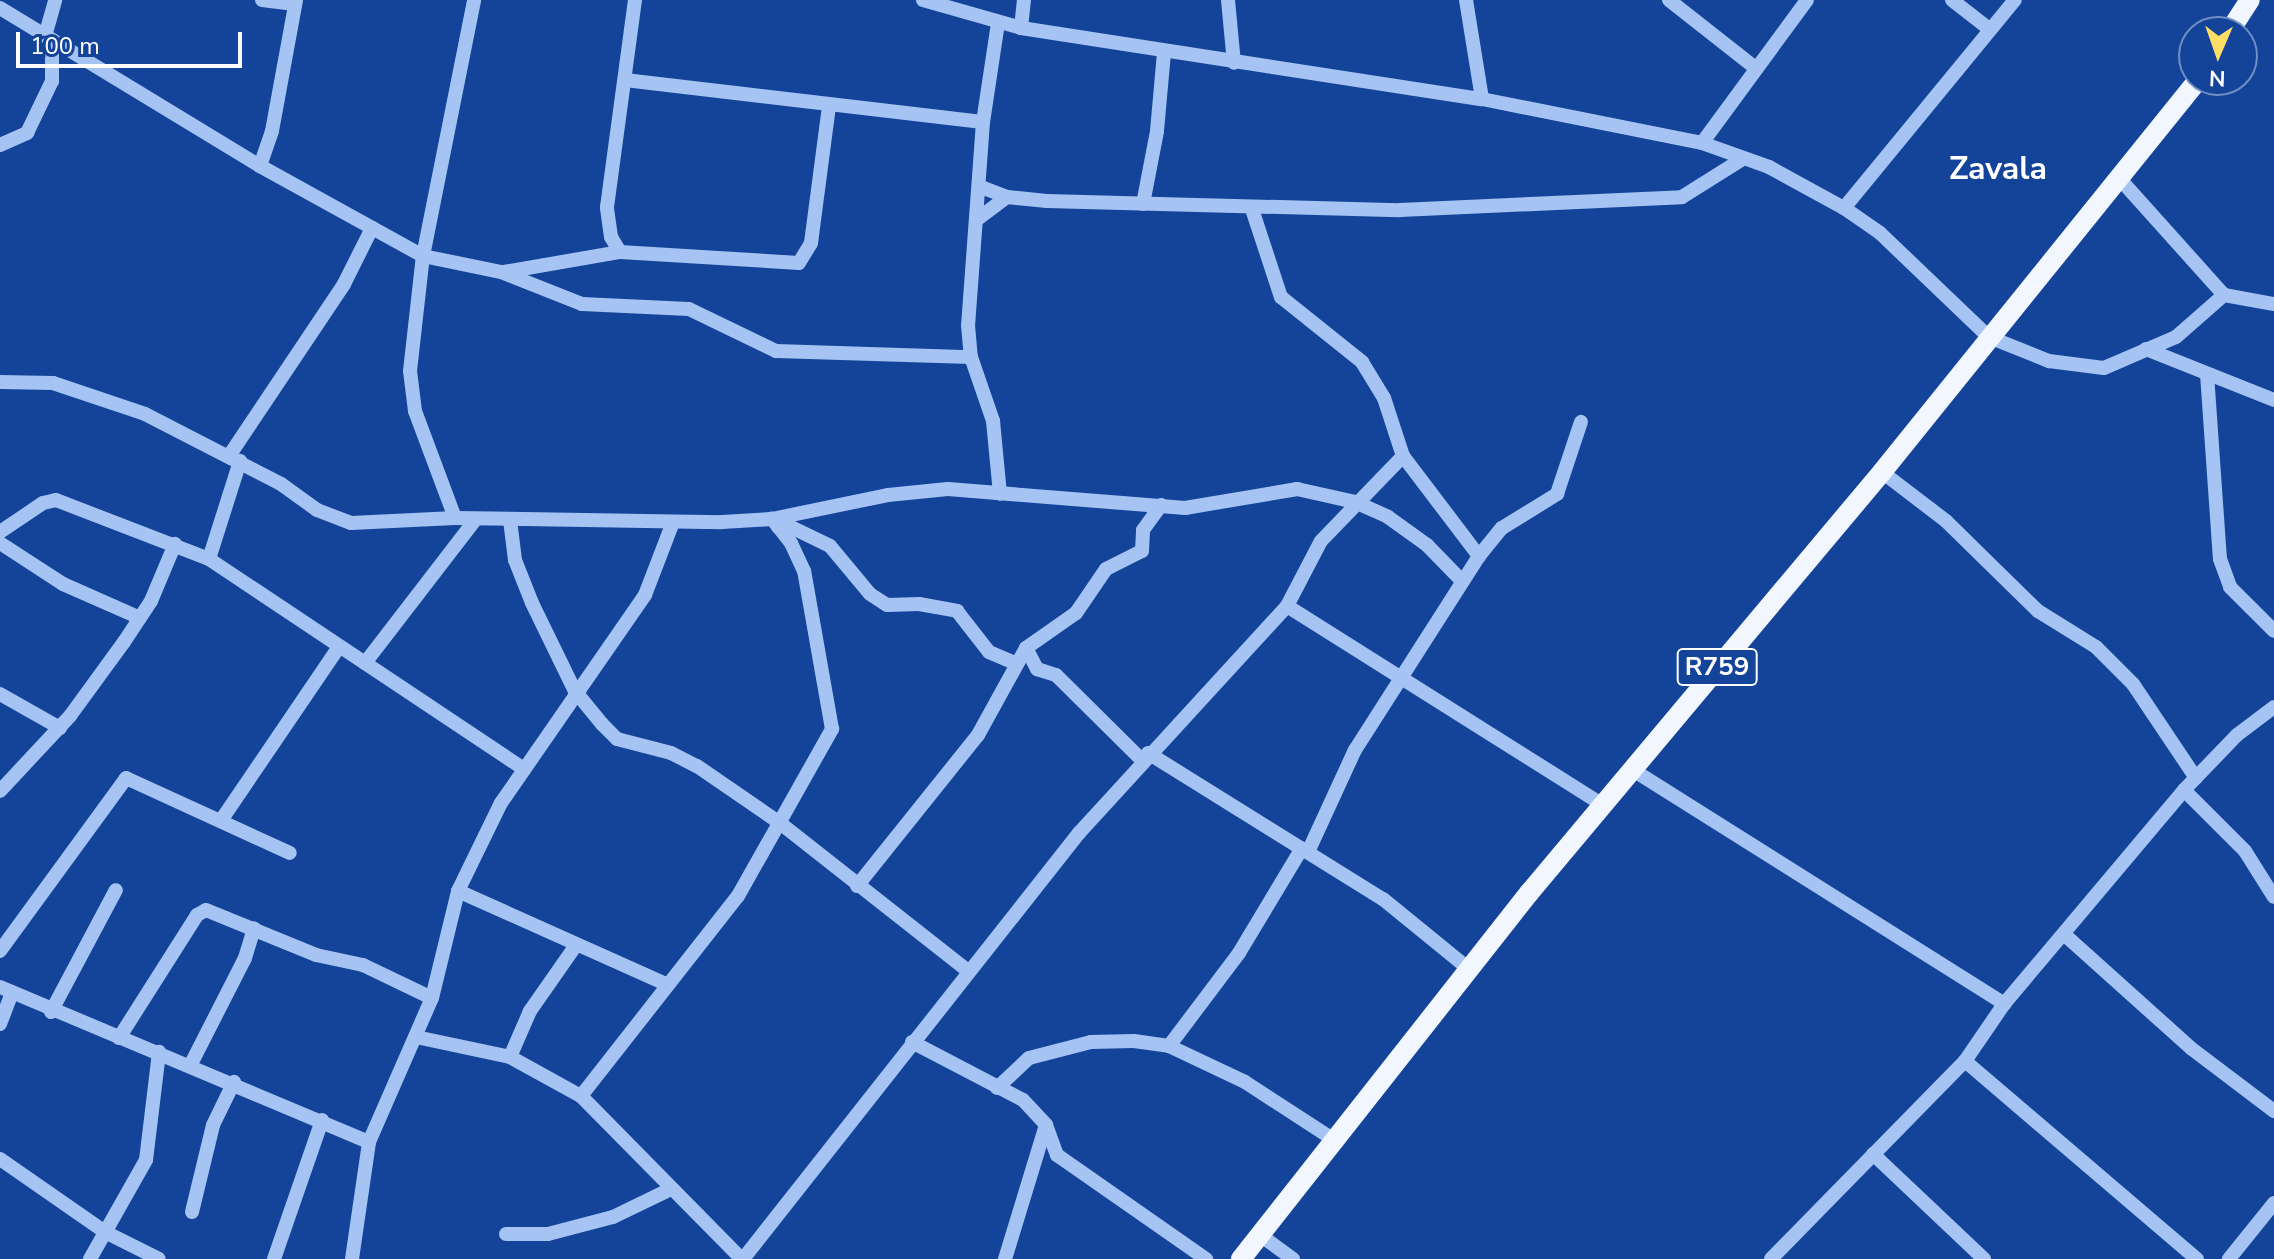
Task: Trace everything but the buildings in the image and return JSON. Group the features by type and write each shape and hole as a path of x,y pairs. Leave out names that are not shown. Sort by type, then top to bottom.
{"main road":[{"name":"R759","path":"1241,1259 1470,970 1790,576 1882,472 2185,96"}],"street":[{"path":"0,145 27,133 52,81 49,38 55,0"},
{"path":"260,166 272,131 296,2 262,0"},
{"path":"455,518 413,398 410,371 423,256 474,0"},
{"path":"620,252 611,237 607,207 635,0"},
{"path":"923,0 1021,28 1482,99 1702,143 1741,160 1769,167 1844,208 1880,233 1989,337 2049,361 2104,368 2176,337 2224,295"},
{"path":"1021,28 1024,0"},
{"path":"1228,0 1234,63"},
{"path":"1466,0 1482,99"},
{"path":"1669,0 1754,67"},
{"path":"1702,143 1754,67 1807,0"},
{"path":"1952,0 1988,28"},
{"path":"1844,208 1988,28 2015,0"},
{"path":"0,8 260,166 423,256 501,272 582,304 689,309 776,351 971,357"},
{"path":"998,23 983,122 979,218 968,325 971,357 993,421 1000,494"},
{"path":"1143,204 1157,131 1164,52"},
{"path":"625,80 983,122"},
{"path":"501,272 620,252 799,263 811,243 829,106"},
{"path":"981,187 1007,197 1252,209 1400,210 1682,197 1741,160"},
{"path":"2119,178 2224,295 2274,304"},
{"path":"979,218 1007,197"},
{"path":"1252,209 1281,297 1362,362 1384,398 1403,456 1479,556"},
{"path":"209,559 234,459 344,284 372,228"},
{"path":"2146,349 2274,400"},
{"path":"2207,374 2220,559 2230,587 2274,631"},
{"path":"0,382 53,383 145,414 234,459 317,510 351,523 455,518 775,523 919,489 1161,505 1227,504 1297,489 1355,502 1427,545 1462,581"},
{"path":"1169,1046 1239,953 1305,850 1355,750 1479,556 1502,528 1557,494 1581,422"},
{"path":"416,1037 510,1057 581,1096 743,1259 968,971 1145,757 1287,606 1321,541 1355,502 1403,456"},
{"path":"1882,472 1946,521 2038,611 2096,647 2133,684 2196,778"},
{"path":"0,532 43,503 56,500 209,559 338,648 524,769"},
{"path":"857,886 978,735 1026,648 1076,613 1106,569 1142,551 1143,530 1161,505"},
{"path":"365,663 476,519"},
{"path":"510,520 515,560 575,691 617,739 697,766 780,823 968,971"},
{"path":"352,1259 369,1142 388,1089 416,1037 432,998 458,891 524,769 575,691 645,595 673,522"},
{"path":"775,523 830,546 870,594 887,605 957,611 989,652 1015,663"},
{"path":"581,1096 738,896 824,744 832,716 804,571 775,523"},
{"path":"0,543 63,584 140,618"},
{"path":"0,791 60,728 140,618 175,544"},
{"path":"1287,606 1605,806"},
{"path":"222,819 338,648"},
{"path":"1026,648 1037,669 1056,675 1145,757 1383,899 1470,970"},
{"path":"0,694 60,728"},
{"path":"1771,1259 1965,1061 2004,1004 2066,936 2184,790 2274,707"},
{"path":"1633,770 2004,1004"},
{"path":"0,951 126,778 222,819 290,853"},
{"path":"2184,790 2245,851 2274,897"},
{"path":"51,1012 116,890"},
{"path":"458,891 666,984"},
{"path":"119,1038 197,915 211,910 316,955 363,965 432,998"},
{"path":"191,1064 245,958 254,928"},
{"path":"2066,936 2192,1049 2274,1111"},
{"path":"510,1057 530,1011 576,945"},
{"path":"0,1024 6,990 51,1012 234,1082 369,1142"},
{"path":"997,1088 1029,1058 1049,1051 1107,1039 1169,1046 1245,1082 1336,1141"},
{"path":"912,1042 1023,1100 1046,1125 1064,1161 1206,1259"},
{"path":"90,1259 151,1146 159,1052"},
{"path":"1965,1061 2197,1259"},
{"path":"192,1212 213,1125 234,1082"},
{"path":"274,1259 322,1120"},
{"path":"1005,1259 1046,1125"},
{"path":"1873,1154 1984,1259"},
{"path":"0,1159 105,1232 159,1259"},
{"path":"506,1234 548,1234 613,1217 671,1189"},
{"path":"2229,1259 2268,1221 2274,1203"},
{"path":"1260,1235 1293,1259"}],"district":[{"name":"Zavala","path":"1998,169"}]}
